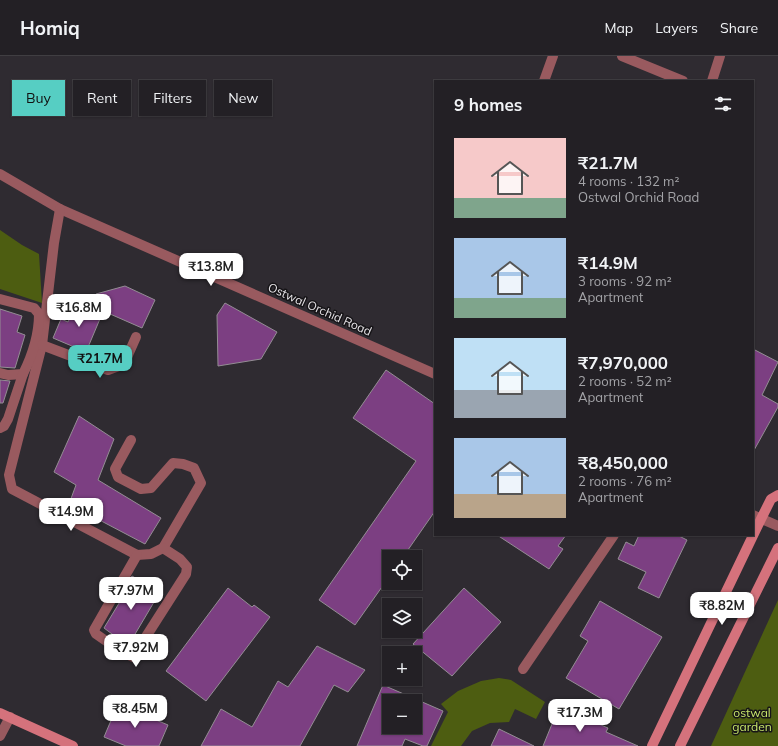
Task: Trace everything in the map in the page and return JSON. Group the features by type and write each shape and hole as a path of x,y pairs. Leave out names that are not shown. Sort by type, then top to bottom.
{"main road":[{"path":"757,517 771,499 778,495"},
{"path":"652,746 748,536"},
{"path":"680,746 778,548"},
{"path":"0,713 74,746"}],"street":[{"path":"544,80 553,56"},
{"path":"622,56 681,80"},
{"path":"712,80 720,56"},
{"name":"Ostwal Orchid Road","path":"0,174 60,209 434,374"},
{"path":"60,209 54,243 42,345 9,475 12,488 137,555 151,554 163,548 201,483 194,468 183,464 173,463 151,488 141,489 118,477 115,469 132,440"},
{"path":"0,299 34,308 39,314 39,325 28,363 8,420 4,426 0,428"},
{"path":"42,345 108,370 124,364 136,337"},
{"path":"0,373 8,375 23,374"},
{"path":"757,517 778,526"},
{"path":"523,669 613,536"},
{"path":"137,555 94,630 96,634 133,658 186,574 187,567 180,559 163,548"},
{"path":"0,736 10,717"}],"green space":[{"path":"0,230 22,245 39,254 42,303 0,289"},
{"name":"ostwal garden","path":"778,600 778,746 711,746"},
{"path":"499,678 511,680 545,702 536,719 515,709 509,722 490,723 472,731 461,746 431,746 448,712 441,704 458,691 481,681"}],"building":[{"path":"125,286 155,300 142,328 101,310 96,294"},
{"path":"76,303 102,314 86,352 53,338 61,319 68,322"},
{"path":"225,303 277,332 261,359 218,366 217,315"},
{"path":"0,309 22,316 17,332 25,335 15,368 0,367"},
{"path":"754,350 778,362 762,395 778,404 778,407 754,450"},
{"path":"386,370 434,403 434,512 408,550 382,550 382,587 355,625 319,600 416,461 353,418"},
{"path":"0,380 10,381 3,403 0,403"},
{"path":"79,416 114,439 98,480 161,518 145,544 69,504 76,485 54,472"},
{"path":"499,536 565,536 558,546 563,549 549,569"},
{"path":"639,536 679,536 687,540 659,598 638,588 646,572 618,559 626,542 634,546"},
{"path":"132,576 146,584 145,590 157,597 128,646 104,628 121,600 119,599"},
{"path":"228,588 252,607 254,605 270,617 206,701 166,671"},
{"path":"464,588 501,622 452,676 422,651 422,646 415,646 413,644 418,638 422,638 422,634"},
{"path":"600,601 662,637 619,709 566,678 588,641 580,636"},
{"path":"317,646 365,670 348,692 334,685 300,746 201,746 221,709 252,727 278,681 288,687"},
{"path":"383,686 404,694 382,694 382,734 422,734 422,702 443,711 427,746 423,746 405,739 402,746 357,746"},
{"path":"118,704 168,725 159,746 126,746 104,737"},
{"path":"559,707 608,728 606,732 638,746 543,746"},
{"path":"499,729 534,746 491,746"}]}
